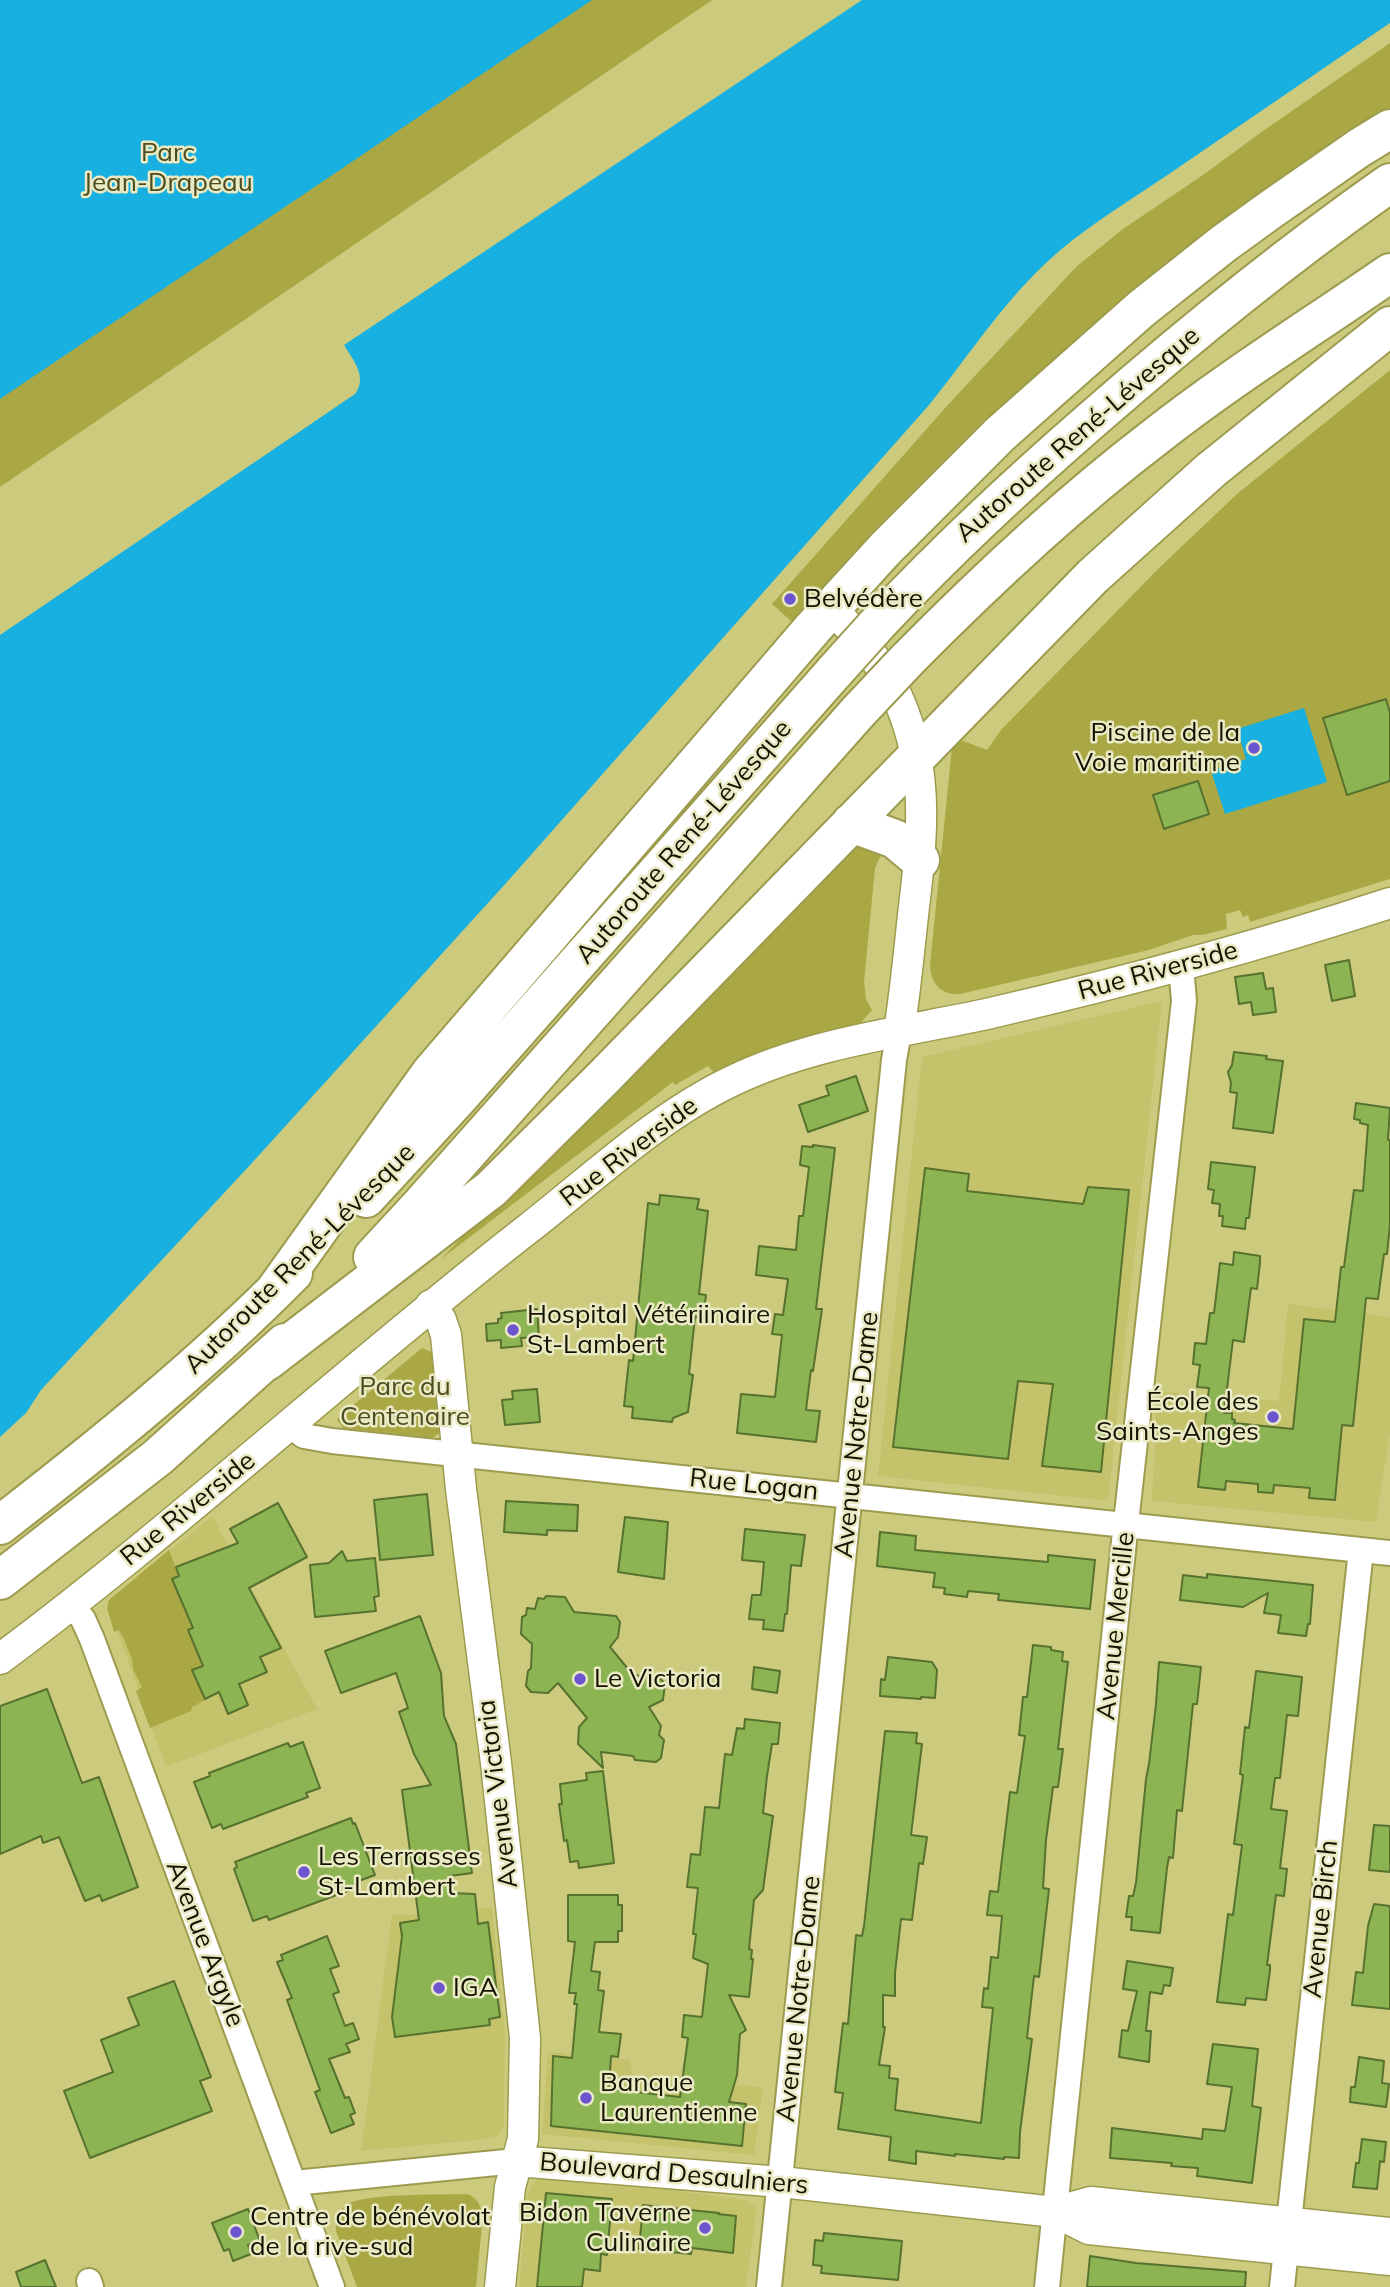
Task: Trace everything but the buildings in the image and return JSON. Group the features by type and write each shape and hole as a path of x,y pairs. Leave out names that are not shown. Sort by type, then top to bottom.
{"highway":[{"path":"274,1292 430,1074 831,608 885,549 1008,426 1094,349 1223,244 1390,129"},
{"name":"Autoroute René-Lévesque","path":"0,1525 173,1385 274,1292 429,1131 880,621 997,504 1136,381 1276,266 1390,183"},
{"name":"Autoroute René-Lévesque","path":"0,1580 166,1450 267,1361 345,1286 421,1205 858,712 907,660 1023,547 1119,465 1201,403 1390,273"},
{"path":"267,1361 491,1189 613,1068 1061,607 1132,538 1263,426 1390,326"},
{"path":"851,823 895,839 920,860"}],"street":[{"name":"Avenue Notre-Dame","path":"769,2287 894,1060 920,860 922,805 916,757 905,719 891,684 865,646 831,608"},
{"name":"Rue Riverside","path":"0,1659 71,1605 431,1305 644,1137 708,1093 752,1071 801,1054 1036,1002 1181,966 1272,941 1390,903"},
{"name":"Avenue Mercille","path":"1047,2287 1126,1524 1184,1001 1181,966"},
{"name":"Avenue Victoria","path":"431,1305 441,1320 446,1335 457,1454 496,1763 525,2038 523,2138 510,2187 500,2287"},
{"name":"Rue Logan","path":"289,1425 297,1432 310,1437 1390,1553"},
{"name":"Avenue Birch","path":"1282,2287 1361,1550"},
{"name":"Avenue Argyle","path":"71,1605 83,1619 92,1639 332,2287"},
{"name":"Boulevard Desaulniers","path":"294,2183 516,2161 780,2182 1055,2212 1091,2202 1287,2236 1390,2260"},
{"name":"Boulevard Desaulniers","path":"1287,2236 1390,2233"}],"shaded area":[{"path":"1162,1001 1108,1501 878,1476 922,1057"},
{"name":"École des Saints-Anges","path":"1288,1304 1390,1317 1390,1433 1376,1522 1152,1501 1157,1391 1279,1401"},
{"path":"212,1516 317,1709 166,1767 107,1602"},
{"path":"492,1907 505,2032 504,2127 497,2136 487,2139 361,2151 392,1915 434,1914"},
{"path":"548,2052 630,2060 633,2077 763,2087 754,2155 542,2134"},
{"path":"550,2174 746,2200 755,2207 756,2212 746,2287 519,2287 527,2197 536,2180"}],"green space":[{"name":"Parc Jean-Drapeau","path":"0,0 712,0 0,487"},
{"path":"1390,43 1390,116 800,629 772,604 946,407 1076,267 1123,229"},
{"path":"1390,370 1390,879 1250,922 1248,915 1243,917 1240,910 1226,914 1227,929 1193,935 1149,950 960,994 942,990 934,982 930,965 953,737 987,750 1001,730 1157,570 1237,494"},
{"path":"858,843 884,848 875,868 864,982 866,999 872,1010 859,1025 770,1049 714,1073 708,1066 675,1085 673,1082 441,1259 831,857"},
{"name":"Parc du Centenaire","path":"422,1348 434,1353 441,1432 434,1437 426,1437 343,1428 337,1420 339,1417"},
{"path":"169,1550 179,1576 172,1579 192,1628 187,1630 202,1666 192,1671 205,1700 192,1707 191,1711 150,1728 136,1691 142,1687 133,1669 132,1659 119,1630 114,1632 107,1608 109,1600"},
{"path":"467,2194 476,2199 483,2214 476,2287 357,2287 336,2231 337,2218 343,2208 350,2203 374,2198"}],"water":[{"name":"Parc Jean-Drapeau","path":"0,0 592,0 0,399"},
{"path":"862,0 1390,0 1390,23 1089,228 1030,279 999,314 929,405 507,882 41,1390 26,1413 0,1437 0,635 355,394 359,388 360,375 344,345"},
{"path":"1304,708 1327,782 1225,814 1211,771 1246,759 1237,729"}],"place":[{"name":"Belvédère","path":"790,599"},
{"name":"Piscine de la Voie maritime","path":"1254,748"},
{"name":"Hospital Vétériinaire St-Lambert","path":"513,1330"},
{"name":"École des Saints-Anges","path":"1273,1417"},
{"name":"Le Victoria","path":"580,1679"},
{"name":"Les Terrasses St-Lambert","path":"304,1872"},
{"name":"IGA","path":"439,1988"},
{"name":"Banque Laurentienne","path":"586,2098"},
{"name":"Bidon Taverne Culinaire","path":"705,2228"},
{"name":"Centre de bénévolat de la rive-sud","path":"236,2232"}]}
